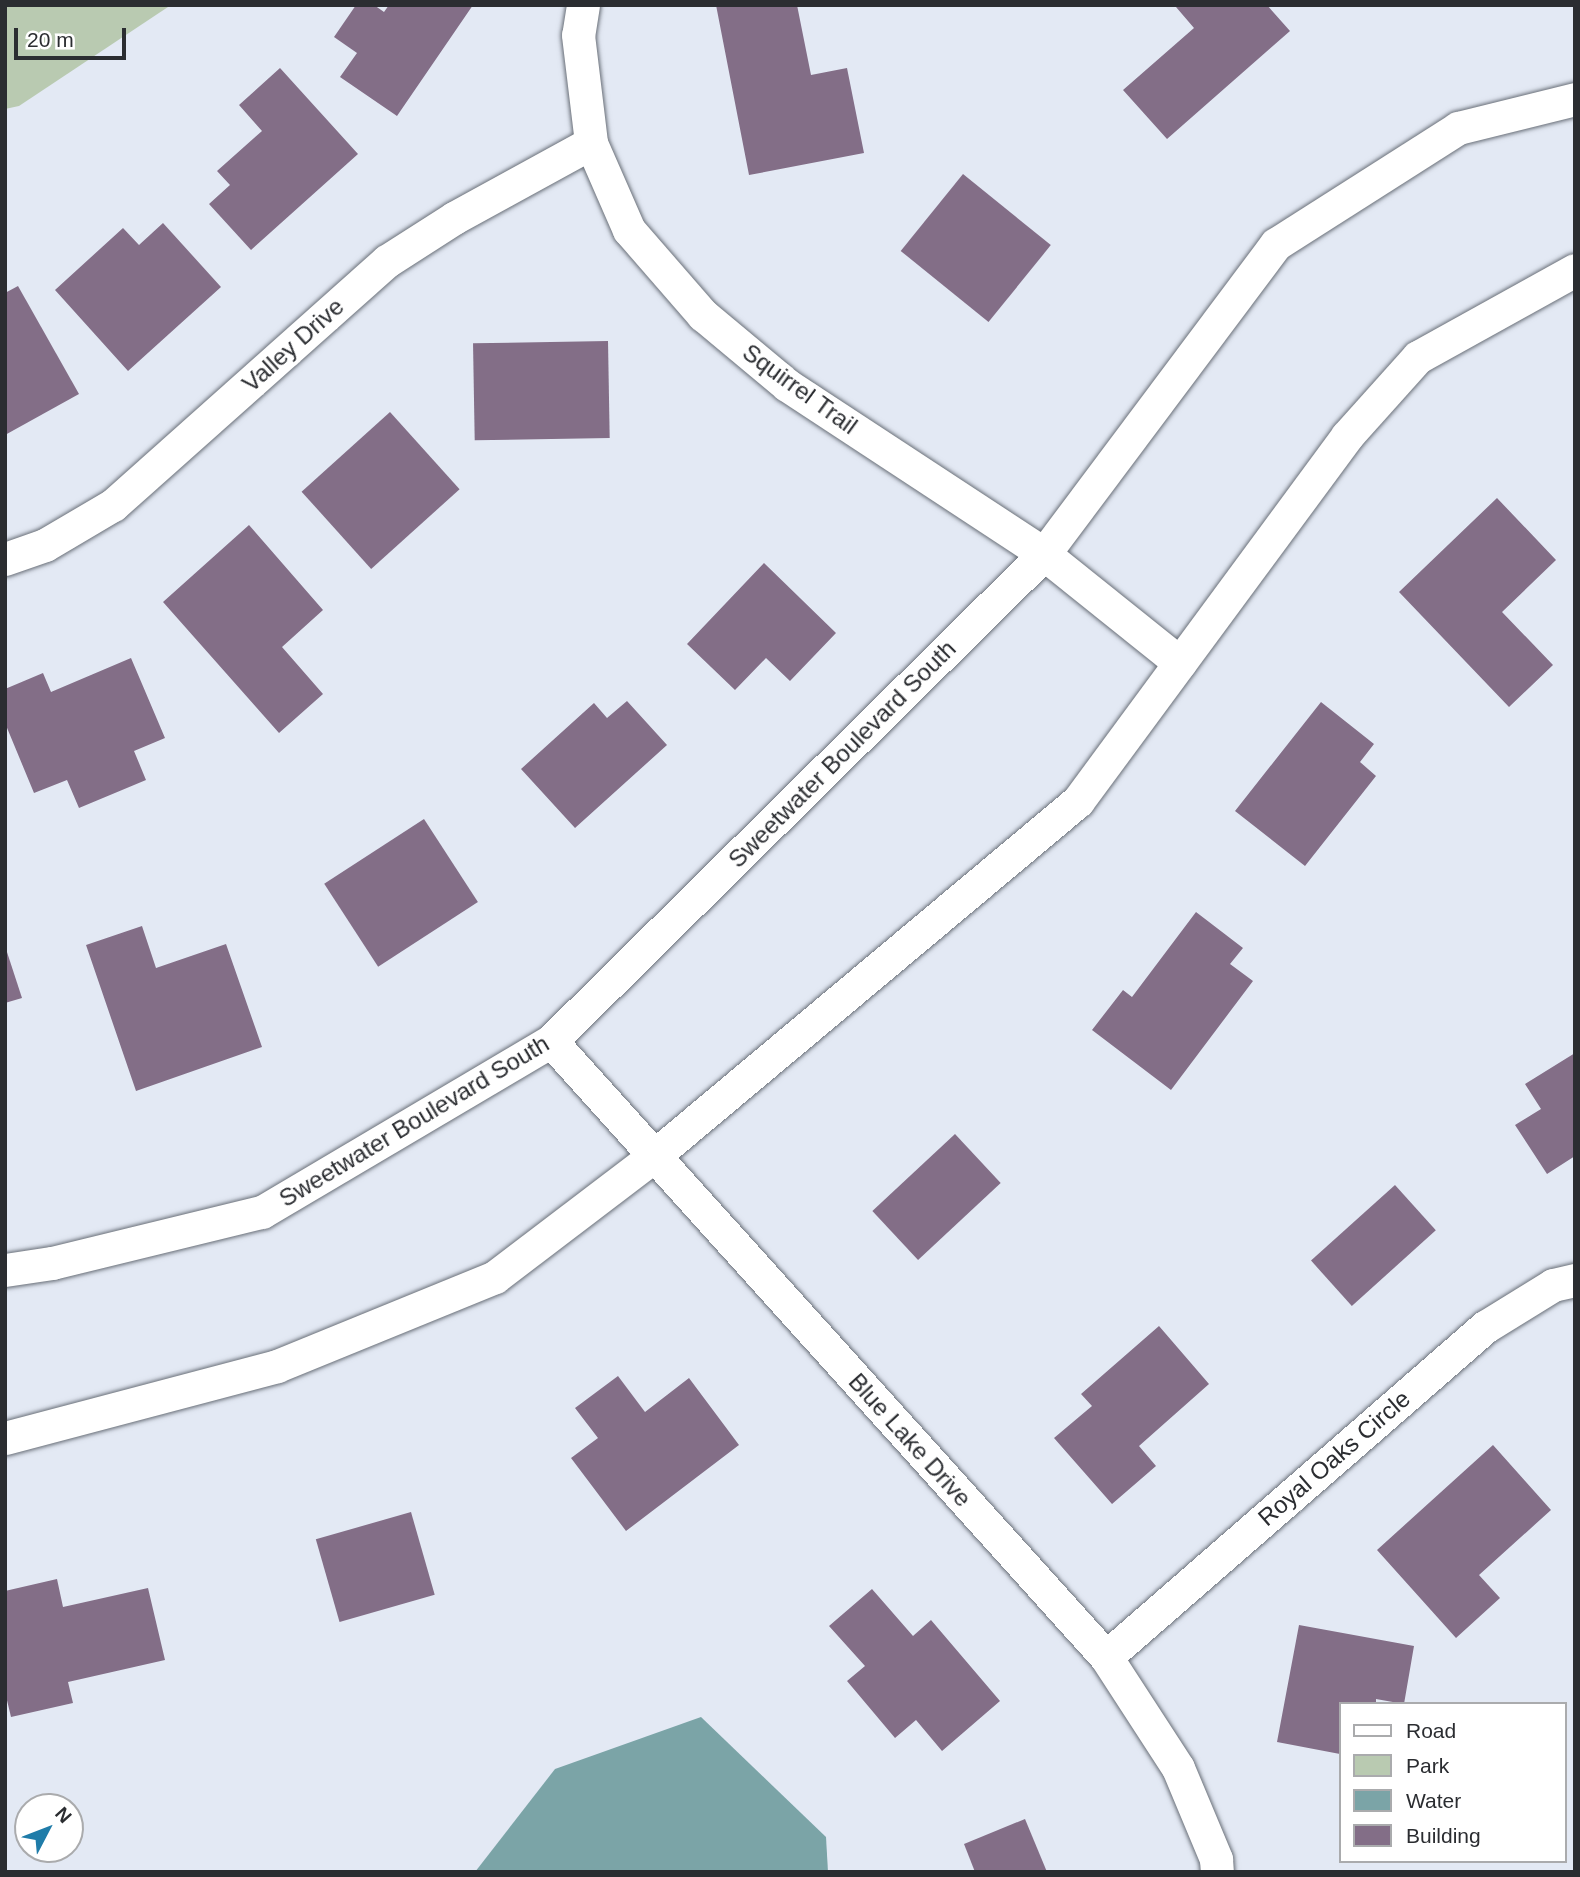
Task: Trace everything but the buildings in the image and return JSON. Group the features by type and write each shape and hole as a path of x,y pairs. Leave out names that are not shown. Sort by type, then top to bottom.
{"street":[{"name":"Squirrel Trail","path":"583,5 578,35 591,143 629,230 703,315 787,385 1045,554 1180,663"},
{"name":"Sweetwater Boulevard South","path":"5,1270 52,1263 262,1212 551,1041 1045,554 1276,244 1458,128 1575,99"},
{"name":"Valley Drive","path":"5,559 45,545 113,505 387,261 454,218 591,143"},
{"path":"5,1438 277,1366 495,1277 654,1156 1078,801 1347,436 1418,357 1575,270"},
{"name":"Blue Lake Drive","path":"551,1041 1106,1657 1178,1768 1216,1859 1217,1872"},
{"name":"Royal Oaks Circle","path":"1106,1657 1485,1327 1553,1285 1575,1280"}],"green space":[{"path":"5,5 171,5 19,106 5,109"}],"water":[{"path":"701,1717 826,1837 828,1872 475,1872 555,1769"}]}
